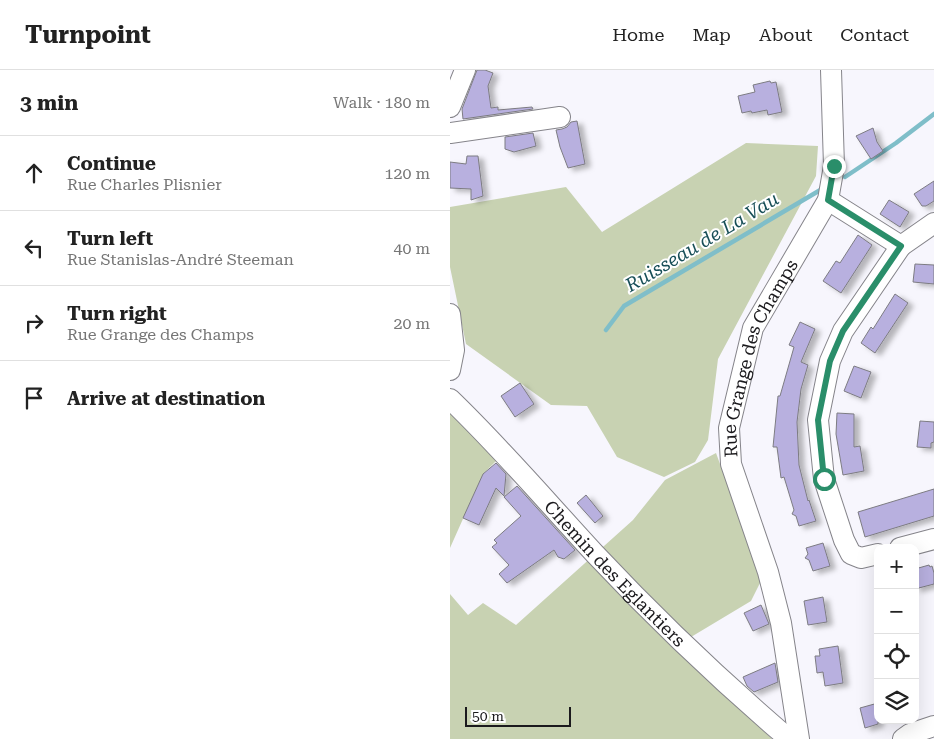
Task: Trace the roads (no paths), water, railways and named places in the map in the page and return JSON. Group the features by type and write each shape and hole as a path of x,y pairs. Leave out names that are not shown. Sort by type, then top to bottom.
{"street":[{"path":"450,107 466,70"},
{"name":"Rue Grange des Champs","path":"799,739 781,623 768,572 731,464 729,428 753,328 828,200 834,166 831,70"},
{"path":"450,133 560,117"},
{"path":"828,200 905,244 934,241"},
{"path":"874,555 861,558 851,554 844,540 824,479 818,420 830,361 843,331 905,244 934,223"},
{"path":"450,314 454,350 450,370"},
{"name":"Chemin des Eglantiers","path":"450,399 495,443 595,554 675,636 790,739"},
{"path":"915,544 934,539"},
{"path":"903,739 910,734 934,726"}],"waterway":[{"name":"Ruisseau de La Vau","path":"845,177 896,143 934,114"},
{"name":"Ruisseau de La Vau","path":"606,330 624,306 822,189"}]}
